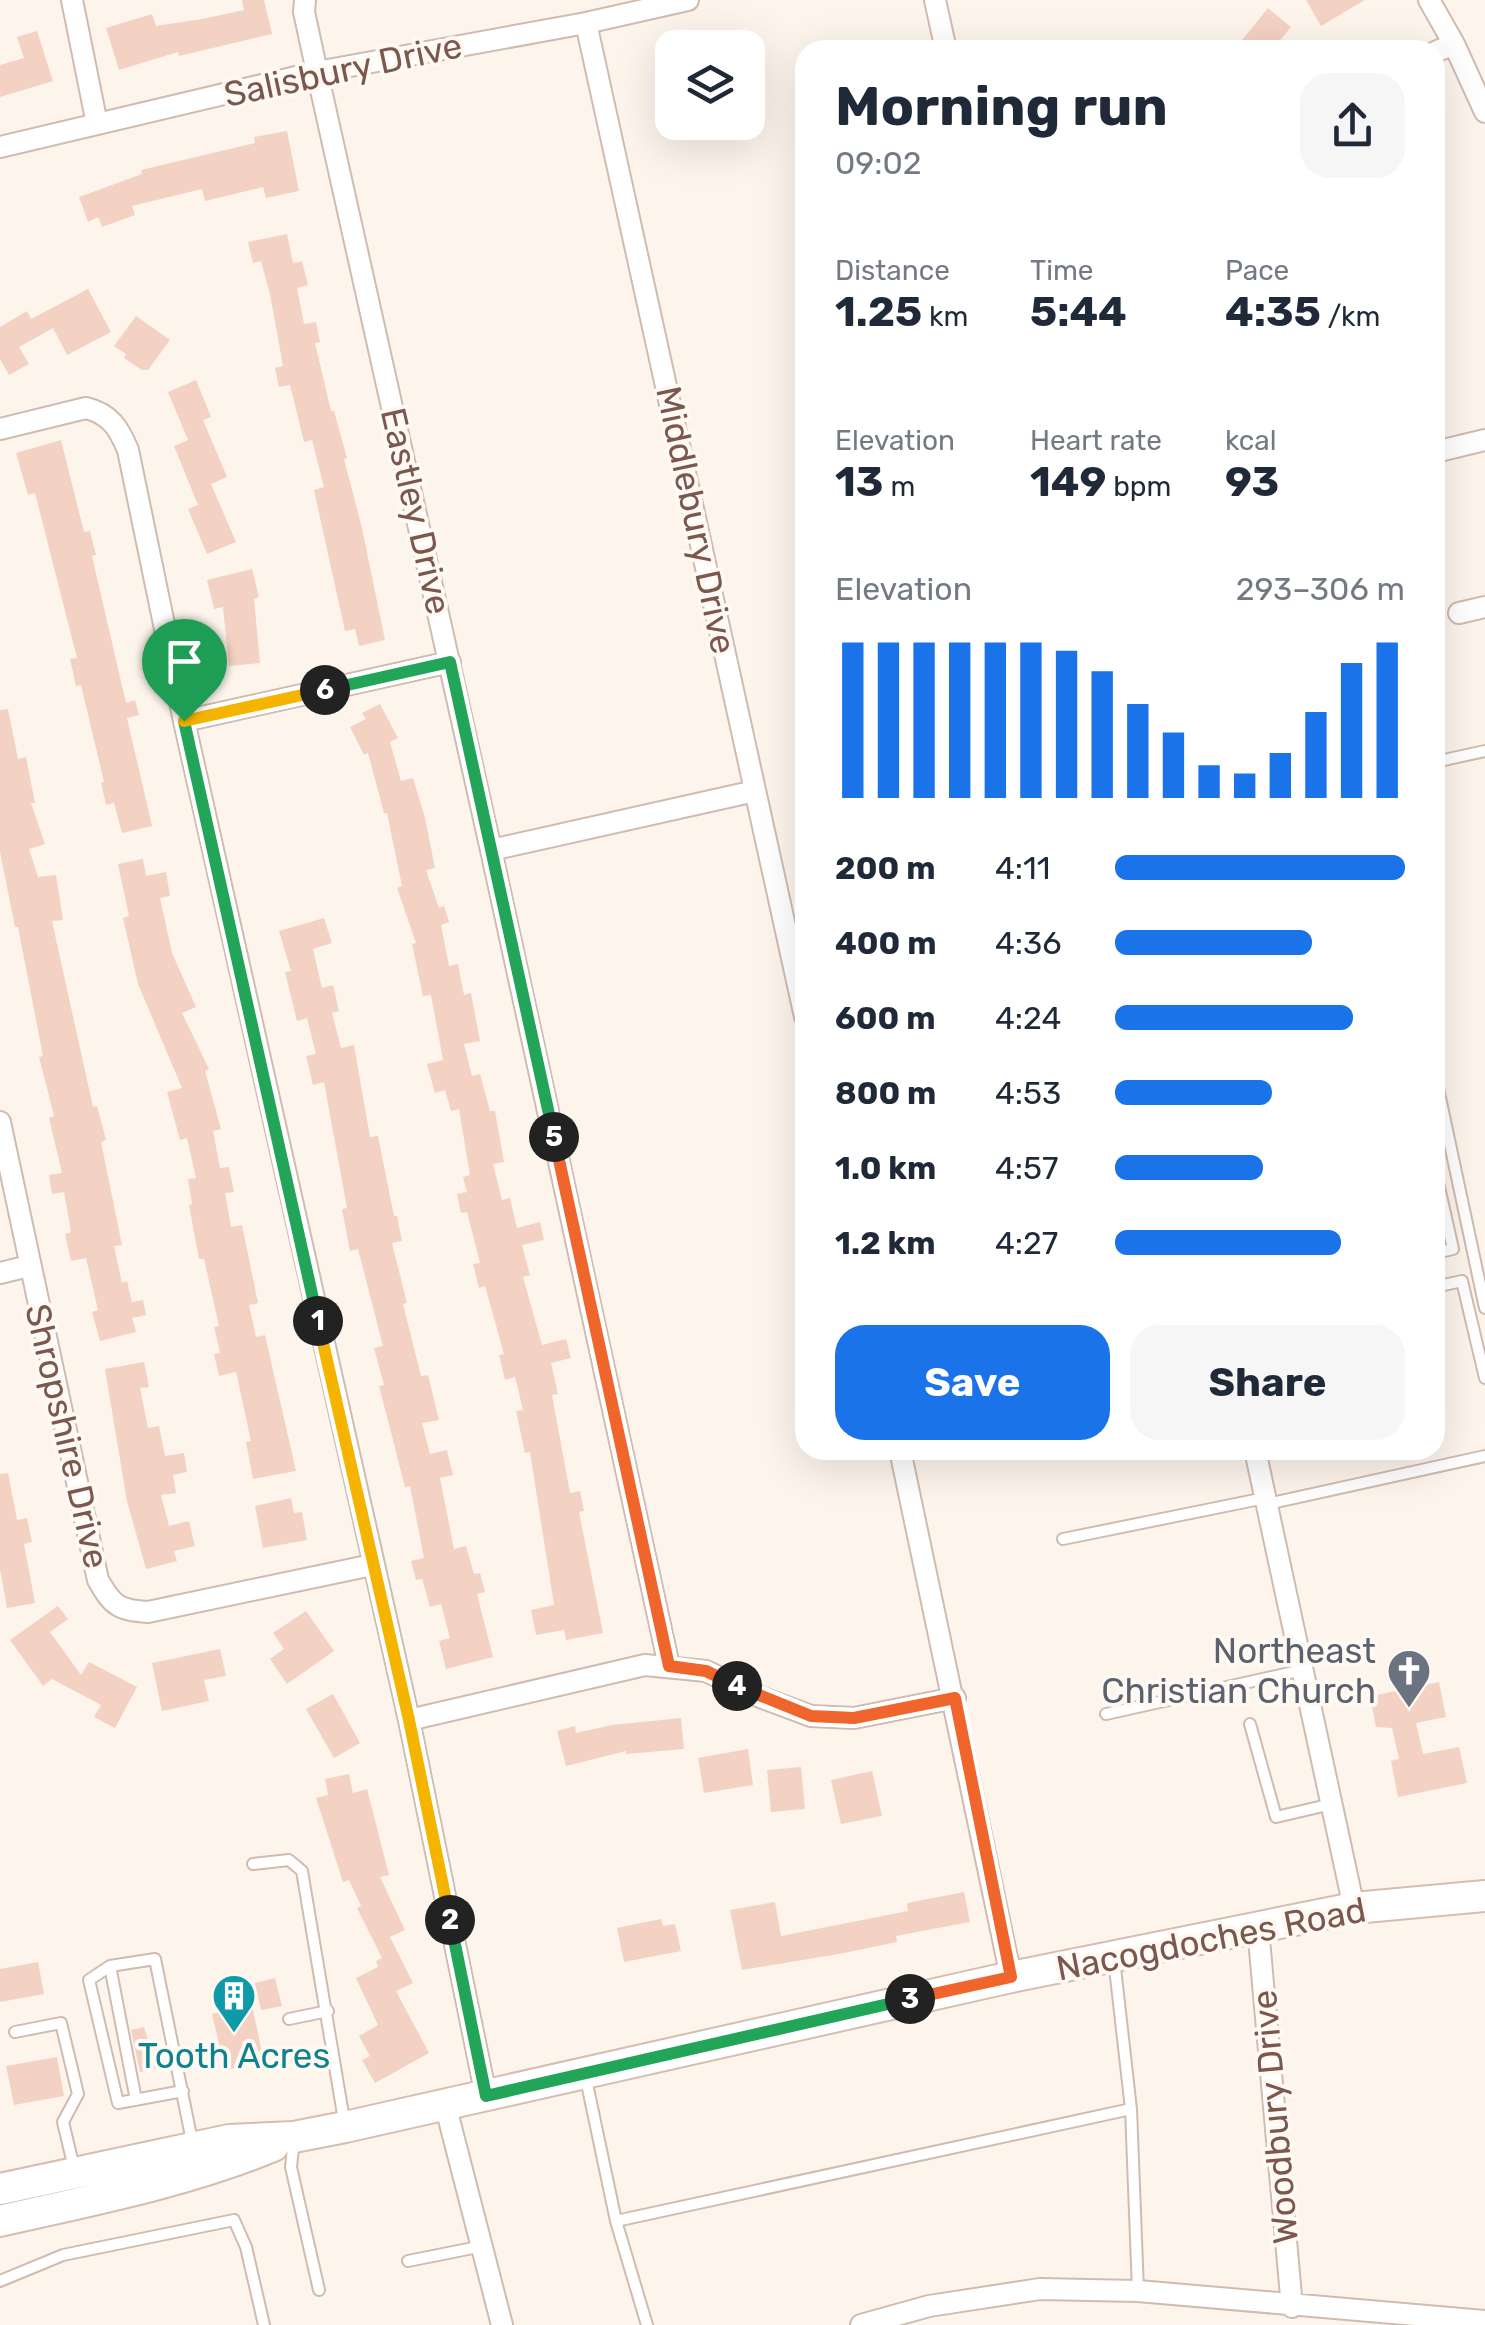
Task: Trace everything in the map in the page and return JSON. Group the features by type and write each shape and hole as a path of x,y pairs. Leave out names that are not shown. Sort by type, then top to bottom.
{"main road":[{"name":"Nacogdoches Road","path":"0,2190 229,2140 294,2137 345,2127 1011,1977 1354,1908 1485,1896"},
{"name":"Nacogdoches Road","path":"0,2222 229,2164 294,2137"}],"street":[{"path":"72,0 97,124"},
{"name":"Eastley Drive","path":"305,0 317,72 492,850 669,1666"},
{"name":"Salisbury Drive","path":"0,147 317,72 586,23 688,0"},
{"path":"935,0 944,40"},
{"path":"1430,0 1442,40"},
{"name":"Middlebury Drive","path":"586,23 795,972"},
{"path":"1445,48 1485,112"},
{"path":"0,429 86,408 98,411 117,425 128,450 184,721 409,1720 486,2096"},
{"path":"1445,450 1485,440"},
{"path":"1459,613 1485,608"},
{"path":"184,721 450,662"},
{"path":"492,850 755,791"},
{"name":"Shropshire Drive","path":"0,1122 98,1580 111,1602 128,1610 148,1612 372,1565"},
{"path":"0,1273 29,1266"},
{"path":"902,1460 1011,1977"},
{"path":"1257,1460 1354,1908"},
{"path":"409,1720 645,1665 706,1671 760,1698 811,1716 854,1718 955,1698"},
{"name":"Woodbury Drive","path":"1258,1928 1292,2306"},
{"path":"445,2104 502,2325"},
{"path":"860,2325 929,2306 1040,2289 1138,2292 1485,2322"}],"lane":[{"path":"1445,760 1485,751"},
{"path":"1445,1121 1485,1308"},
{"path":"1445,1214 1453,1250 1445,1251"},
{"path":"1445,1285 1462,1281 1485,1378"},
{"path":"1063,1540 1485,1456"},
{"path":"1106,1714 1304,1670"},
{"path":"1250,1724 1276,1816 1333,1803"},
{"path":"254,1864 289,1860 302,1872 345,2127"},
{"path":"1114,1958 1131,2110 1138,2292"},
{"path":"183,2091 118,2103 89,1980 110,1966 155,1959 183,2091 194,2148"},
{"path":"110,1966 136,2100"},
{"path":"290,2019 328,2011"},
{"path":"15,2032 61,2023 78,2094 63,2122 75,2173"},
{"path":"584,2074 616,2221 647,2325"},
{"path":"616,2221 1131,2110"},
{"path":"294,2137 291,2167 319,2290"},
{"path":"0,2281 63,2255 234,2220 246,2247 264,2325"},
{"path":"408,2261 482,2246"}],"building":[{"path":"242,0 264,0 272,34 179,56 178,52 119,70 106,28 152,14 156,26 202,19 244,10"},
{"path":"1306,0 1365,0 1321,26"},
{"path":"1268,8 1291,27 1280,40 1242,40"},
{"path":"37,31 53,81 0,97 0,65 24,58 17,37"},
{"path":"287,131 299,191 266,198 263,187 205,201 202,189 132,206 135,215 102,227 98,217 88,222 79,197 142,174 141,170 255,143 254,137"},
{"path":"287,234 293,263 302,261 308,285 297,288 304,324 316,322 320,342 315,343 347,458 344,459 385,640 359,646 355,629 345,631 314,490 324,487 312,440 304,442 290,385 279,387 275,368 283,366 270,294 261,261 253,263 248,242"},
{"path":"88,289 111,332 67,355 53,328 19,347 29,364 9,375 0,359 0,327 27,311 31,319"},
{"path":"136,316 170,340 148,370 124,358 126,354 114,346"},
{"path":"196,380 211,417 203,420 227,477 211,484 236,542 207,554 188,509 198,505 174,446 188,440 168,392"},
{"path":"61,440 84,532 90,531 96,555 92,556 126,703 135,700 139,715 127,718 152,826 122,833 114,803 106,805 81,685 76,686 70,659 77,658 35,493 28,495 16,453"},
{"path":"252,569 259,597 254,599 260,663 229,666 223,607 214,609 207,580"},
{"path":"380,704 398,738 390,742 401,781 413,778 425,818 435,868 426,870 439,908 444,906 449,922 441,925 449,966 458,964 464,995 471,993 480,1041 464,1044 472,1076 480,1074 490,1111 495,1111 504,1162 493,1164 502,1200 510,1198 517,1228 540,1222 544,1240 522,1245 530,1275 523,1277 542,1345 566,1339 571,1358 551,1363 558,1394 552,1395 570,1493 580,1491 584,1511 579,1512 603,1633 566,1640 564,1630 536,1635 531,1610 554,1605 530,1452 525,1453 516,1411 523,1410 515,1377 505,1380 499,1355 504,1354 485,1286 479,1288 473,1264 480,1263 467,1212 461,1213 457,1194 467,1192 463,1177 470,1175 459,1109 451,1111 445,1090 435,1093 427,1064 443,1060 431,995 423,996 412,944 416,943 397,888 402,886 387,813 368,753 364,755 350,727 366,719 362,713"},
{"path":"8,709 18,759 26,757 35,803 31,803 45,844 29,849 38,877 56,875 63,920 52,921 93,1107 97,1106 106,1140 101,1142 122,1245 114,1246 122,1283 127,1281 132,1302 143,1300 146,1315 132,1318 136,1332 100,1341 92,1312 98,1310 86,1258 71,1261 65,1234 71,1232 64,1192 52,1194 49,1175 62,1173 49,1118 54,1116 0,852 0,710"},
{"path":"143,859 146,876 166,872 170,896 160,898 172,953 196,1007 182,1013 209,1069 205,1071 221,1129 213,1131 220,1168 229,1167 234,1192 225,1193 231,1227 242,1225 258,1303 249,1305 256,1337 265,1335 296,1471 253,1479 246,1442 251,1441 236,1372 219,1376 214,1354 220,1353 214,1327 219,1326 204,1259 199,1259 189,1205 192,1204 188,1179 196,1178 187,1138 180,1140 167,1092 182,1088 138,984 123,918 129,916 118,864"},
{"path":"324,918 332,943 313,949 322,988 333,985 339,1011 332,1013 341,1048 354,1045 370,1137 378,1136 402,1241 392,1243 407,1303 403,1304 421,1376 428,1375 439,1420 422,1423 430,1454 447,1450 453,1475 440,1478 454,1549 466,1546 474,1574 480,1573 485,1592 477,1594 493,1657 446,1669 439,1641 450,1638 441,1604 430,1607 422,1579 416,1580 411,1561 424,1558 410,1486 405,1487 379,1386 384,1385 374,1348 383,1346 358,1249 350,1251 342,1209 347,1208 324,1082 313,1085 306,1056 316,1054 307,1018 297,1021 285,972 291,971 279,931"},
{"path":"144,1362 149,1387 140,1388 148,1428 159,1426 165,1456 184,1453 187,1472 173,1475 176,1493 161,1495 169,1526 189,1521 195,1546 174,1551 177,1561 146,1569 127,1501 105,1369"},
{"path":"8,1473 17,1520 27,1518 32,1542 24,1544 35,1603 7,1608 0,1569 0,1474"},
{"path":"291,1498 294,1513 302,1512 307,1540 263,1548 255,1506"},
{"path":"58,1606 68,1619 50,1632 81,1675 89,1662 137,1687 115,1728 94,1717 101,1705 52,1679 43,1686 10,1640"},
{"path":"306,1611 334,1651 287,1684 270,1659 284,1649 273,1633"},
{"path":"220,1649 226,1676 204,1680 209,1701 162,1711 152,1663"},
{"path":"1439,1682 1446,1717 1416,1723 1423,1754 1459,1747 1467,1783 1398,1797 1391,1761 1399,1759 1392,1728 1376,1727 1371,1701 1378,1700 1377,1695"},
{"path":"333,1694 360,1743 334,1758 306,1709"},
{"path":"681,1718 684,1749 626,1751 566,1766 557,1731 575,1726 576,1733"},
{"path":"748,1749 753,1785 704,1793 698,1758"},
{"path":"801,1767 805,1809 771,1812 767,1770"},
{"path":"872,1771 882,1816 841,1824 831,1780"},
{"path":"349,1774 353,1793 367,1789 389,1875 380,1877 405,1930 390,1937 413,1983 396,1991 429,2053 375,2083 362,2060 370,2056 359,2036 378,2025 356,1978 378,1967 376,1961 382,1958 357,1908 361,1906 349,1880 343,1882 316,1798 328,1795 325,1779"},
{"path":"964,1892 970,1922 896,1936 897,1942 742,1970 730,1910 775,1902 781,1936 908,1911 907,1903"},
{"path":"661,1919 663,1926 675,1924 681,1951 624,1962 617,1928"},
{"path":"38,1962 44,1994 0,2002 0,1969"},
{"path":"275,1978 282,2006 261,2010 255,1983"},
{"name":"Tooth Acres","path":"252,2005 264,2062 225,2070 212,2014"},
{"path":"144,2027 149,2043 158,2041 164,2066 140,2072 131,2030"},
{"path":"57,2057 64,2096 14,2105 6,2066"}],"place":[{"name":"Northeast Christian Church","path":"1409,1709"},
{"name":"Tooth Acres","path":"234,2034"}],"route":[{"path":"450,662 669,1666 706,1671 760,1698 811,1716 854,1718 955,1698 1011,1977 486,2096 409,1720 184,721 450,662"}]}
